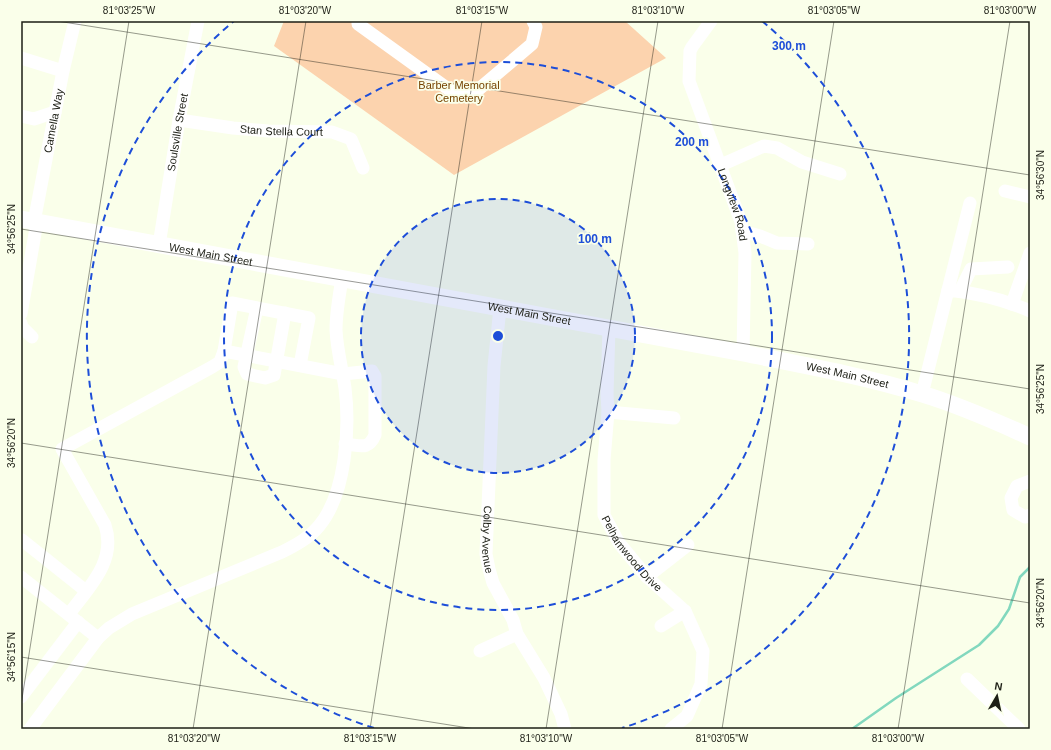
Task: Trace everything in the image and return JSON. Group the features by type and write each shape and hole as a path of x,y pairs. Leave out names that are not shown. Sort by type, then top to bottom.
{"main road":[{"name":"West Main Street","path":"30,221 743,353 880,383 922,394 977,414 1030,437"}],"street":[{"name":"Camella Way","path":"21,314 30,221 75,21"},
{"name":"Soulsville Street","path":"159,245 179,120 198,21"},
{"path":"358,21 358,24 451,91 466,95 479,89 532,44 536,27 533,21"},
{"name":"Longview Road","path":"711,21 690,51 689,81 741,222 745,253 743,353"},
{"path":"21,58 64,71"},
{"path":"21,116 34,119 55,112"},
{"name":"Stan Stella Court","path":"179,120 233,128 268,131 332,132 351,139 363,168"},
{"path":"721,165 764,146 777,148 802,162 840,174"},
{"path":"1006,191 1030,197"},
{"path":"922,394 954,290 970,203"},
{"path":"742,231 777,243 808,244"},
{"path":"1012,304 1030,253"},
{"path":"954,290 971,269 1008,267"},
{"path":"30,729 98,638 109,628 132,614 282,552 302,542 320,525 335,499 341,476 345,444 345,389 337,344 336,320 342,279"},
{"path":"954,290 1012,304 1030,312"},
{"path":"21,697 74,618 86,591 96,578 106,559 109,548 104,525 62,449 220,362 224,352 232,303 309,318 300,365"},
{"path":"257,308 244,367 247,374 265,378 274,375 285,313"},
{"name":"Colby Avenue","path":"500,308 494,366 486,554 493,583 513,620 517,634 544,678 561,714 566,729"},
{"path":"21,323 22,327 32,336"},
{"name":"Pelhamwood Drive","path":"609,328 607,394 608,412 604,460 604,515 619,543 647,577 685,610 703,651 702,684 687,716 671,729"},
{"path":"224,352 343,374 372,371 375,376 375,435 371,443 366,446 345,444"},
{"path":"608,412 674,418"},
{"path":"1030,481 1017,486 1011,498 1013,510 1025,517 1030,515"},
{"path":"21,541 22,540 86,591"},
{"path":"647,577 688,545"},
{"path":"21,577 98,638"},
{"path":"661,626 685,610"},
{"path":"480,651 517,634"},
{"path":"967,679 1019,729"}],"green space":[{"name":"Barber Memorial Cemetery","path":"284,21 625,21 666,58 454,175 274,46"}],"waterway":[{"path":"852,729 896,698 979,645 998,626 1009,609 1020,577 1030,567"}]}
